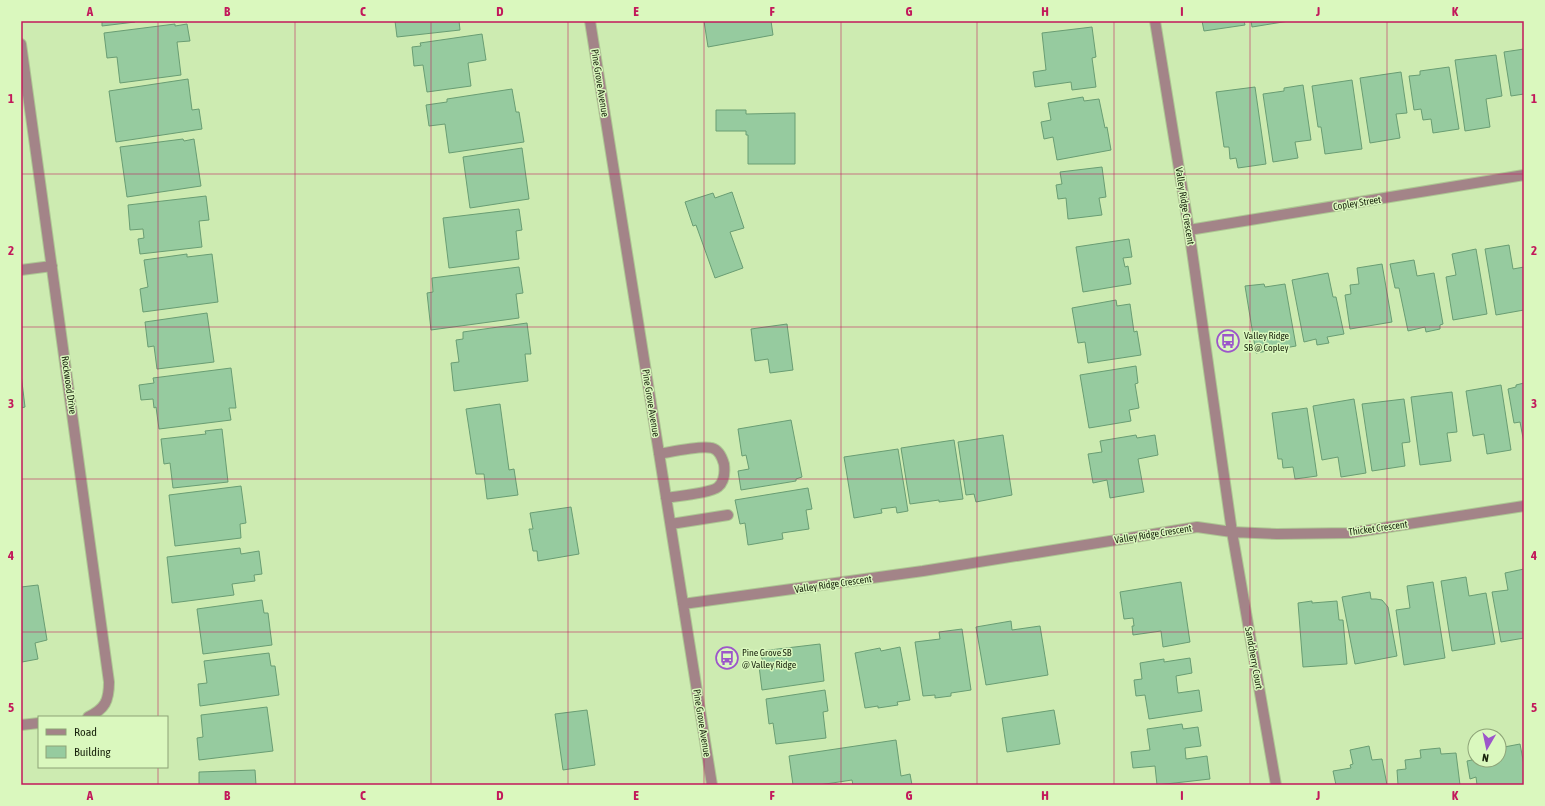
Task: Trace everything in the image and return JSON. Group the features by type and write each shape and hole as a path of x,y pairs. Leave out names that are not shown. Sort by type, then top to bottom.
{"street":[{"name":"Pine Grove Avenue","path":"590,21 712,785"},
{"name":"Valley Ridge Crescent","path":"683,604 923,571 1197,527 1232,532 1189,230 1154,21"},
{"name":"Rockwood Drive","path":"21,44 109,682 109,694 105,704 97,713 90,716"},
{"name":"Copley Street","path":"1189,230 1524,175"},
{"path":"21,270 52,266"},
{"path":"659,454 699,448 711,448 718,451 723,458 725,471 723,481 718,488 705,492 666,498"},
{"name":"Thicket Crescent","path":"1232,532 1277,534 1350,533 1524,506"},
{"path":"671,524 728,515"},
{"name":"Sandcherry Court","path":"1232,532 1276,785"},
{"path":"21,725 38,723"}],"building":[{"path":"102,21 135,21 135,22 102,26"},
{"path":"395,21 459,21 460,30 397,37"},
{"path":"704,21 771,21 773,35 708,47"},
{"path":"1202,21 1244,21 1245,25 1204,31"},
{"path":"1251,21 1289,21 1252,27"},
{"path":"175,24 175,26 187,24 190,41 177,42 181,75 120,83 117,57 107,58 104,33"},
{"path":"1092,27 1096,57 1092,58 1096,87 1072,90 1071,82 1035,87 1033,72 1046,70 1042,33"},
{"path":"482,34 486,60 468,63 471,86 427,92 423,65 414,66 412,47 421,46 420,43"},
{"path":"1524,49 1524,94 1511,96 1504,52"},
{"path":"1496,55 1502,96 1486,99 1490,127 1465,131 1455,60"},
{"path":"1449,67 1459,129 1433,133 1431,119 1423,120 1421,109 1414,110 1409,76 1420,75 1420,71"},
{"path":"1401,72 1407,113 1396,114 1400,138 1370,143 1360,78"},
{"path":"188,79 192,110 199,109 202,129 116,142 109,91"},
{"path":"1352,80 1362,149 1325,154 1321,127 1318,127 1312,86"},
{"path":"1303,85 1311,140 1295,142 1298,158 1273,162 1263,94 1284,91 1284,88"},
{"path":"1255,87 1266,164 1238,168 1236,158 1230,159 1229,147 1224,147 1216,92"},
{"path":"512,89 516,112 519,112 524,142 449,153 445,124 429,126 426,105 447,102 447,99"},
{"path":"1083,97 1084,101 1099,99 1105,128 1107,127 1111,150 1057,160 1053,137 1044,139 1041,122 1051,120 1048,103"},
{"path":"716,110 746,110 746,114 795,113 795,164 748,164 748,135 746,135 746,131 716,131"},
{"path":"183,139 184,141 194,139 201,186 127,197 120,147"},
{"path":"522,148 529,199 470,208 463,157"},
{"path":"1102,167 1106,197 1099,198 1102,215 1068,219 1066,198 1058,199 1056,185 1062,184 1060,172"},
{"path":"732,192 744,228 730,232 743,268 715,278 696,225 693,226 685,202 713,193 715,198"},
{"path":"206,196 209,220 199,221 202,247 140,254 138,239 144,238 143,229 130,230 128,205"},
{"path":"519,209 522,230 516,231 519,259 449,268 443,218"},
{"path":"1129,239 1132,257 1123,258 1125,267 1128,266 1131,284 1083,292 1076,247"},
{"path":"1509,245 1513,269 1524,267 1524,310 1496,315 1485,249"},
{"path":"1476,249 1487,314 1453,320 1446,277 1456,275 1452,254"},
{"path":"187,254 187,257 212,254 218,302 143,312 140,289 148,287 144,260"},
{"path":"1414,260 1417,276 1434,273 1443,324 1440,325 1440,329 1426,332 1425,327 1408,331 1399,288 1395,288 1390,264"},
{"path":"1382,264 1392,322 1350,329 1345,295 1351,294 1350,285 1359,284 1357,268"},
{"path":"519,267 523,293 516,294 519,318 431,330 427,293 433,292 432,278"},
{"path":"1328,273 1333,297 1336,297 1344,334 1327,337 1329,343 1317,345 1316,339 1304,342 1292,280"},
{"path":"1264,284 1265,287 1285,284 1296,346 1256,353 1245,286"},
{"path":"1116,300 1117,306 1130,304 1134,332 1137,331 1141,355 1088,363 1085,342 1078,343 1072,308"},
{"path":"207,313 214,362 157,369 154,346 148,347 145,322"},
{"path":"527,323 531,354 525,354 528,381 454,391 451,363 459,362 456,340 463,339 463,332"},
{"path":"787,324 793,370 770,373 768,359 755,361 751,329"},
{"path":"1136,366 1138,383 1135,384 1139,408 1129,410 1131,421 1089,428 1080,375"},
{"path":"231,368 236,408 229,408 231,420 159,429 156,407 154,408 153,399 141,400 139,385 154,383 153,378"},
{"path":"21,374 25,407 21,408"},
{"path":"1524,383 1524,443 1520,422 1514,423 1508,389"},
{"path":"1501,385 1511,450 1487,454 1484,434 1473,436 1466,391"},
{"path":"1452,392 1457,432 1447,433 1451,461 1420,465 1411,397"},
{"path":"1354,399 1366,473 1341,477 1338,457 1322,460 1313,406"},
{"path":"1404,399 1410,442 1402,443 1405,466 1372,471 1362,404"},
{"path":"500,404 509,470 514,469 518,495 487,499 484,474 476,474 466,409"},
{"path":"1307,408 1317,476 1295,479 1293,467 1283,468 1282,459 1278,459 1272,413"},
{"path":"791,420 802,477 796,479 796,481 741,490 738,471 749,469 746,455 742,456 738,429"},
{"path":"222,429 228,482 173,488 170,463 164,464 161,439 206,434 205,431"},
{"path":"1003,435 1012,495 976,502 974,494 966,495 958,442"},
{"path":"1136,435 1137,438 1155,435 1158,455 1138,459 1144,492 1110,498 1107,480 1093,483 1088,454 1102,452 1100,441"},
{"path":"954,440 963,499 939,502 939,500 910,504 901,448"},
{"path":"898,449 908,511 897,513 896,507 881,509 882,513 854,518 844,457"},
{"path":"241,486 246,523 240,524 241,538 175,546 169,495"},
{"path":"808,488 812,509 806,510 809,529 782,533 783,539 748,545 745,523 740,524 735,500"},
{"path":"571,507 579,554 538,561 537,551 533,551 529,529 533,529 530,513"},
{"path":"240,548 241,554 259,551 262,574 254,575 255,581 232,584 234,595 172,603 167,557"},
{"path":"1524,569 1524,638 1501,642 1492,592 1508,590 1505,573"},
{"path":"1466,577 1469,596 1486,593 1495,644 1452,651 1441,581"},
{"path":"1181,582 1190,642 1163,647 1161,631 1133,635 1133,618 1124,619 1120,592"},
{"path":"1433,582 1445,658 1404,665 1396,610 1410,608 1407,586"},
{"path":"38,585 47,640 35,643 38,659 22,662 21,587"},
{"path":"1370,592 1371,599 1382,600 1388,607 1397,656 1355,664 1342,597"},
{"path":"262,600 264,613 268,613 272,645 203,654 197,609"},
{"path":"1312,601 1312,603 1337,601 1339,620 1343,620 1347,664 1303,667 1298,603"},
{"path":"1011,621 1012,630 1040,626 1048,675 986,685 976,627"},
{"path":"962,629 971,690 951,693 951,696 935,698 935,695 923,696 915,642 940,639 939,632"},
{"path":"820,644 824,681 762,690 759,666 763,666 761,651"},
{"path":"900,647 910,700 897,702 898,705 865,708 855,653 880,648 881,651"},
{"path":"269,653 271,666 275,666 279,695 200,706 198,684 207,683 204,661"},
{"path":"1190,658 1192,673 1176,676 1178,693 1199,690 1202,711 1149,719 1145,695 1136,696 1134,680 1142,679 1140,663 1164,659 1164,662"},
{"path":"825,690 828,711 823,712 826,738 776,744 773,723 769,724 766,699"},
{"path":"267,707 273,751 199,760 197,738 203,737 201,715"},
{"path":"587,710 595,765 563,770 555,714"},
{"path":"1054,710 1060,744 1007,752 1002,718"},
{"path":"1182,724 1183,729 1198,727 1201,746 1185,748 1186,759 1207,756 1210,779 1157,785 1155,766 1133,768 1131,752 1150,750 1147,729"},
{"path":"896,740 901,776 910,774 912,785 853,785 852,780 819,785 793,785 789,756"},
{"path":"1520,744 1524,765 1524,785 1477,785 1476,777 1470,779 1468,768 1507,768 1507,746"},
{"path":"1369,746 1372,760 1382,759 1387,785 1336,785 1333,771 1351,768 1350,765 1353,764 1350,750"},
{"path":"1440,748 1441,754 1456,753 1460,785 1398,785 1397,770 1406,769 1405,760 1421,758 1420,750"},
{"path":"255,770 256,785 199,785 199,772"}],"place":[{"name":"Valley Ridge SB @ Copley","path":"1228,341"},
{"name":"Pine Grove SB @ Valley Ridge","path":"727,658"}]}
